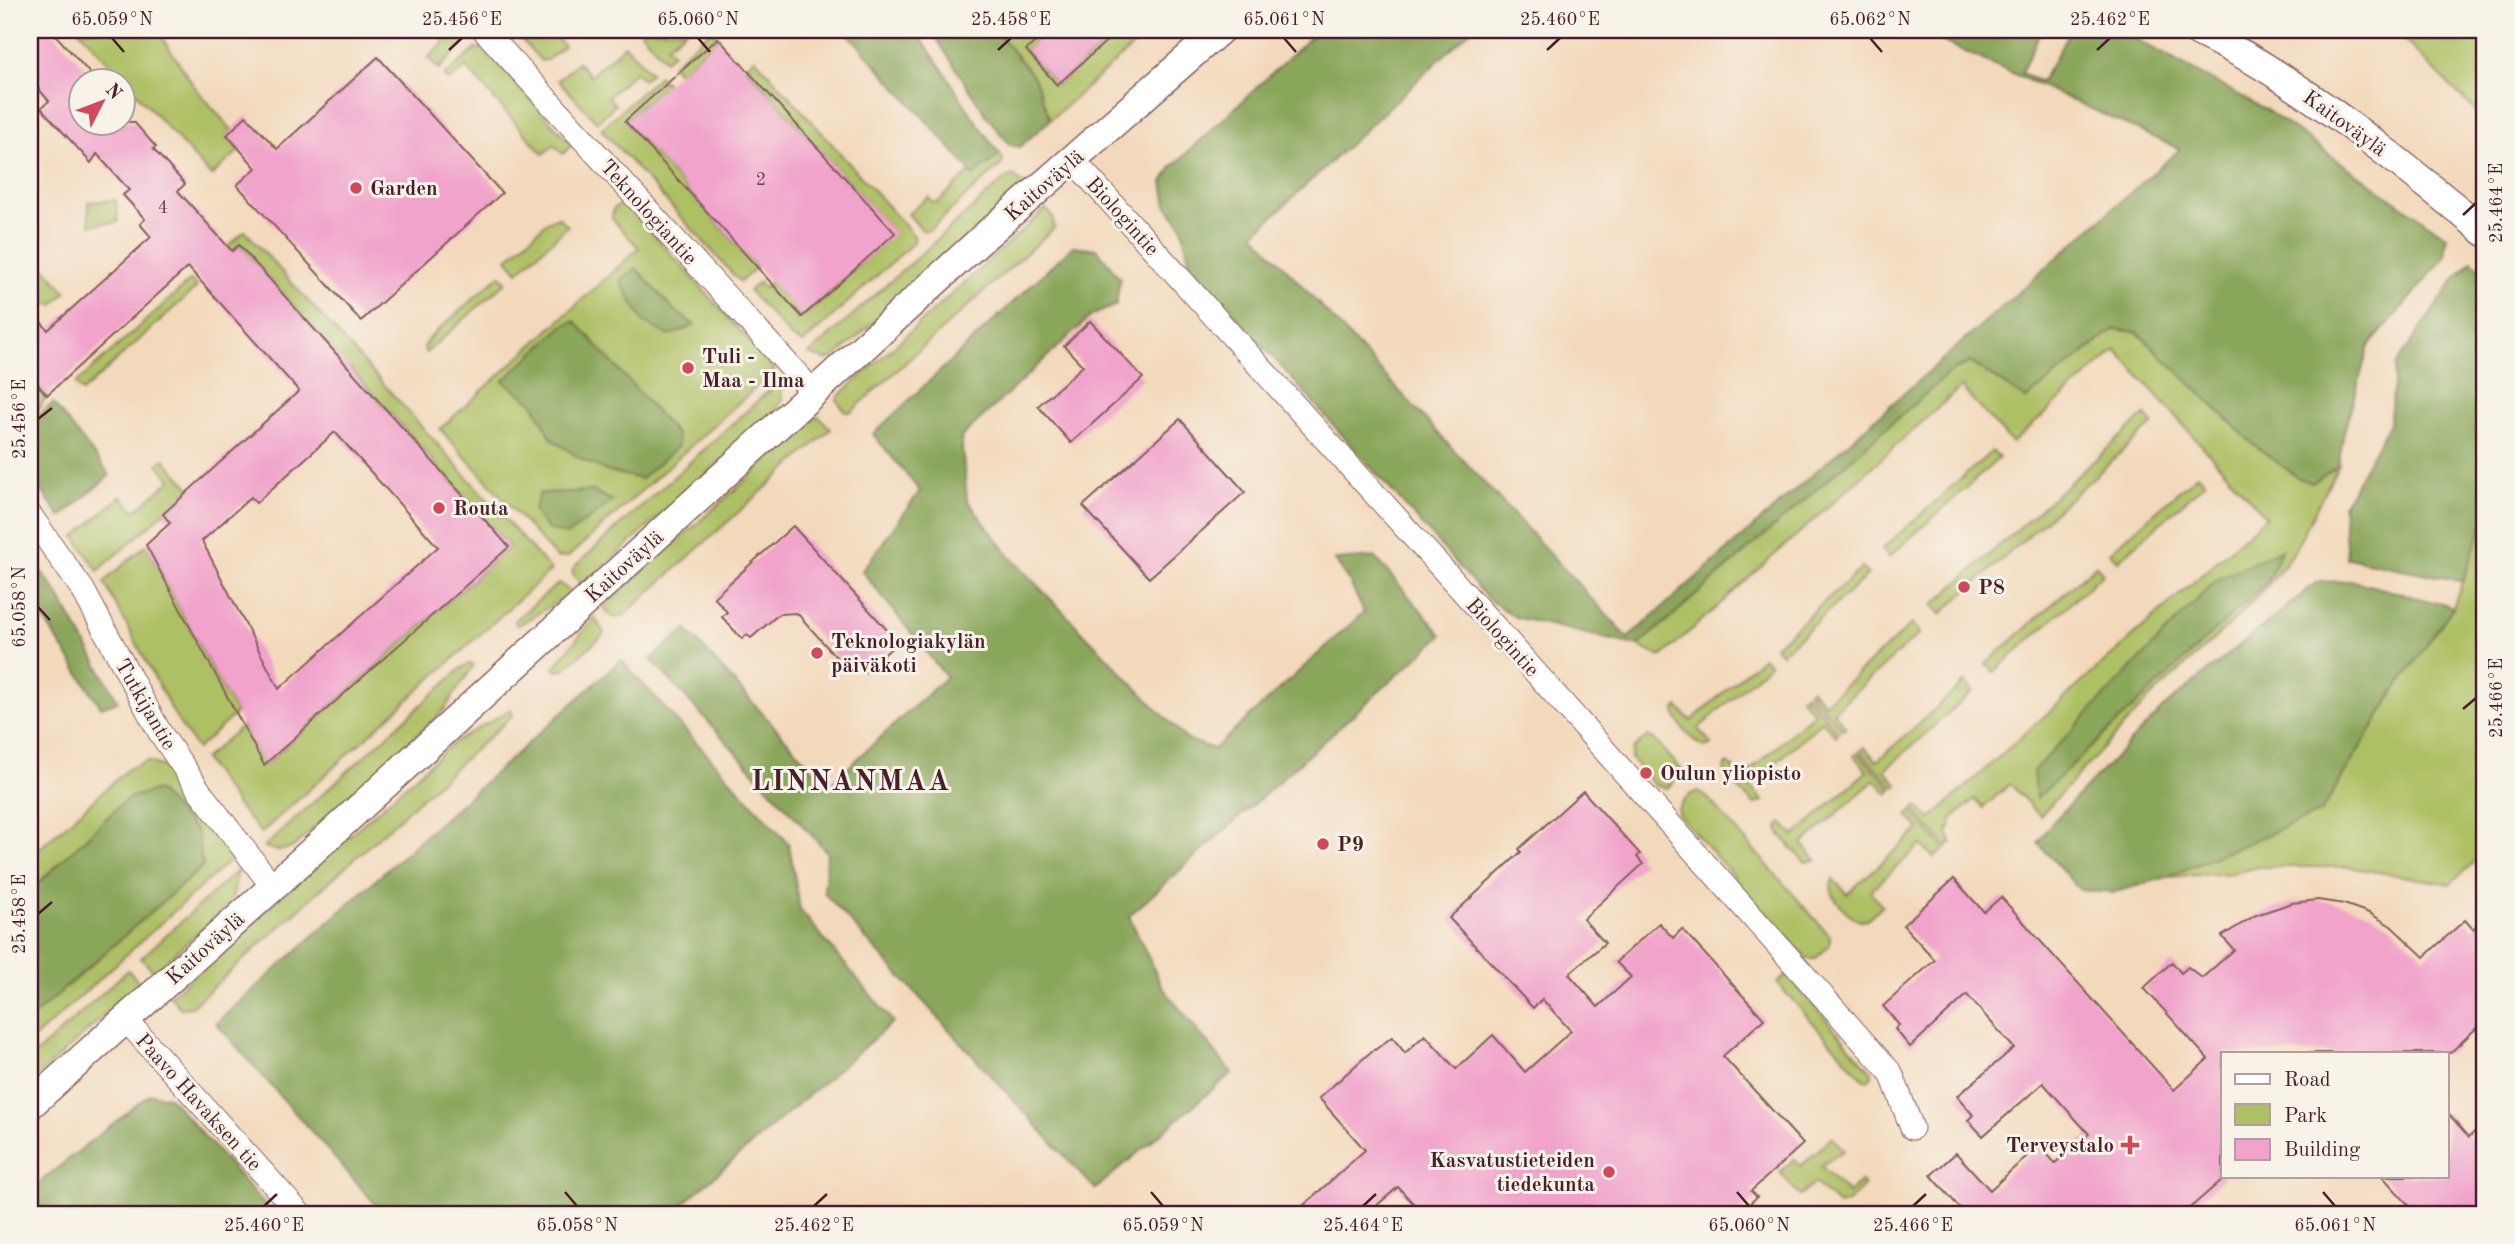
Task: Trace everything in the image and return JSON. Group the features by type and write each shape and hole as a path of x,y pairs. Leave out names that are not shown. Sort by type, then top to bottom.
{"street":[{"name":"Teknologiantie","path":"484,30 815,394"},
{"name":"Kaitoväylä","path":"30,1105 274,887 985,236 1220,30"},
{"name":"Kaitoväylä","path":"2195,30 2265,67 2342,120 2409,169 2485,232"},
{"name":"Biologintie","path":"1073,160 1504,637 1891,1073 1912,1128"},
{"name":"Tutkijantie","path":"30,514 83,590 159,731 201,793 274,887"},
{"name":"Paavo Havaksen tie","path":"126,1020 300,1214"}],"green space":[{"path":"79,30 157,30 197,90 232,130 227,135 240,150 211,176 136,93 136,66 112,66"},
{"path":"434,30 467,30 472,35 439,69 428,58 445,42"},
{"path":"513,30 549,30 564,46 547,60 541,61"},
{"path":"686,30 667,46 673,53 665,60 641,32"},
{"path":"711,30 718,38 684,69 711,107 672,65"},
{"path":"845,30 914,30 1000,154 973,176"},
{"path":"931,30 995,30 1034,77 1050,120 1020,147 1010,145 988,118"},
{"path":"995,30 1049,30 1026,50 1057,85 1119,30 1151,30 1050,120 1034,77"},
{"path":"1318,30 1471,30 1254,234 1628,638 2180,149 1917,30 2041,30 2021,73 2041,82 2071,30 2119,30 2265,109 2447,237 2445,257 2369,346 2344,432 2338,466 2312,483 2299,478 2253,444 2137,332 2114,329 2026,399 1970,362 1949,373 1638,646 1515,617 1487,598 1190,264 1182,226 1167,206 1163,182 1172,167"},
{"path":"2394,30 2485,30 2485,120"},
{"path":"625,45 651,73 643,80 635,72 608,97 615,105 597,122 558,80 578,62 590,76"},
{"path":"477,48 484,48 572,145 563,154 554,145 543,154 466,67 449,81 444,76"},
{"path":"755,58 915,237 914,242 803,343 792,338 749,291 759,282 764,288 771,282 803,317 894,233 745,67"},
{"path":"659,76 698,119 693,124 661,89 625,121 757,267 740,282 601,129"},
{"path":"1000,154 1002,164 929,230 923,231 908,214 928,197 932,202 938,202 969,173 973,175"},
{"path":"1013,175 1025,186 835,357 827,360 809,354 1006,178"},
{"path":"116,200 118,222 90,225 88,202"},
{"path":"621,204 627,205 775,370 568,557 557,558 440,429 639,248 612,219 613,209"},
{"path":"1046,209 1053,217 1054,228 851,412 846,412 837,401 838,397"},
{"path":"558,217 568,226 518,272 507,259 547,222"},
{"path":"245,231 551,570 261,833 204,759 243,725 265,765 509,547 350,368 343,374 336,354 239,245 212,269 208,264"},
{"path":"1073,246 1097,249 1120,278 1116,305 1091,316 961,437 967,500 1012,559 1186,739 1214,749 1364,612 1335,560 1375,557 1442,635 1129,916 1162,987 1232,1073 1095,1189 824,893 827,852 651,659 686,629 828,786 946,677 862,571 920,491 873,434"},
{"path":"30,251 66,292 53,305 50,303 46,306 30,288"},
{"path":"2472,261 2485,273 2485,519 2462,581 2347,558 2343,506 2389,424 2396,365 2454,280"},
{"path":"636,268 674,310 695,325 669,336 643,321 620,281"},
{"path":"500,275 506,282 426,353 424,349 427,340"},
{"path":"191,280 197,287 82,392 75,384"},
{"path":"575,321 677,435 678,446 641,479 606,471 579,458 552,439 533,403 503,381 564,325"},
{"path":"2114,329 2137,332 2253,444 2299,478 2312,483 2338,466 2292,555 2269,584 2237,618 2153,695 2040,816 2010,784 1983,808 1975,799 1952,819 1948,833 1952,842 1947,847 1913,809 1917,806 1930,819 2266,517 2116,350 2012,443 1961,387 1661,657 1638,646 1949,373 1970,362 2026,399"},
{"path":"30,376 47,395 41,406 30,416"},
{"path":"781,380 782,401 777,409 586,583 580,584 572,572 575,566"},
{"path":"53,403 110,475 61,517 30,476 30,424"},
{"path":"2145,415 2153,424 1941,614 1933,605"},
{"path":"818,416 831,429 623,616 613,618 603,607"},
{"path":"1992,451 1999,458 1889,557 1882,549"},
{"path":"164,459 191,489 98,571 75,537 121,496 135,511 171,480 158,464"},
{"path":"2198,474 2205,483 2118,561 2110,552"},
{"path":"593,491 613,501 567,535 547,529 534,511 540,493"},
{"path":"2485,519 2485,852 2450,884 2347,867 2259,867 2233,873 2167,877 2321,812 2394,692 2453,607"},
{"path":"146,545 236,713 197,749 176,718 104,582"},
{"path":"2282,549 2268,581 2036,799 2033,771 2216,580"},
{"path":"30,557 56,591 118,701 101,707 30,598"},
{"path":"2096,565 2103,574 1994,672 1986,664"},
{"path":"1862,568 1868,575 1781,654 1775,646"},
{"path":"2353,581 2453,607 2394,692 2321,812 2167,877 2112,893 2080,890 2038,843 2051,824 2163,708 2317,582"},
{"path":"559,583 572,593 517,626 515,620"},
{"path":"594,617 604,633 563,670 557,671 554,668"},
{"path":"1912,624 1920,633 1833,712 1846,727 1842,730 1808,692 1811,689 1825,703"},
{"path":"1763,657 1770,664 1698,729 1712,744 1705,747 1695,741 1681,726 1675,710 1678,707 1691,721"},
{"path":"621,660 789,844 800,910 893,1022 671,1214 384,1214 216,1023"},
{"path":"474,665 443,711 292,848 278,851 264,847 463,667"},
{"path":"1965,682 1973,691 1885,770 1898,785 1894,788 1860,751 1864,747 1877,761"},
{"path":"1805,694 1839,732 1836,736 1822,721 1750,786 1763,801 1754,804 1726,776 1724,767 1728,763 1742,778 1814,713 1801,698"},
{"path":"511,709 512,716 191,1007 180,1008 170,996 453,743"},
{"path":"1648,736 1654,739 1682,770 1681,775 1667,788 1656,786 1631,759 1633,749"},
{"path":"1858,753 1892,790 1888,794 1875,780 1802,844 1816,860 1805,862 1780,835 1778,827 1782,823 1794,836 1867,771 1854,756"},
{"path":"147,761 167,768 235,856 30,1042 30,857 128,769"},
{"path":"157,790 197,832 203,866 30,1019 30,891 128,798"},
{"path":"1697,792 1707,797 1830,936 1830,945 1815,959 1807,959 1678,814 1679,806 1684,800"},
{"path":"1911,811 1945,849 1934,858 1921,845 1870,891 1882,906 1867,919 1859,921 1843,909 1835,897 1831,885 1833,879 1847,894 1919,829 1907,815"},
{"path":"237,871 229,904 154,972 141,958"},
{"path":"128,970 140,983 30,1083 30,1059"},
{"path":"1787,975 1872,1072 1868,1080 1864,1079 1777,983"},
{"path":"150,1094 169,1097 273,1214 30,1214 30,1190"},
{"path":"1832,1137 1844,1150 1821,1166 1848,1193 1861,1181 1864,1186 1847,1203 1838,1205 1815,1183 1800,1196 1780,1172 1794,1159 1801,1166"}],"building":[{"name":"Routa","path":"30,30 51,30 83,66 66,66 66,136 41,108 49,101 30,79"},
{"path":"1049,30 1119,30 1057,85 1026,50"},
{"path":"718,38 895,233 802,317 625,121"},
{"path":"378,57 502,193 361,321 237,185 256,168 227,135 246,116 277,149"},
{"name":"Routa","path":"136,124 156,147 153,149 185,184 178,191 232,251 239,245 509,547 264,765 146,545 170,523 163,514 299,391 188,267 47,395 30,376 30,310 48,330 151,237 140,224 145,219 123,195 129,190 97,154 91,163 66,136 136,136","holes":["335,432 438,547 279,689 202,541 251,497 256,503"]},
{"path":"1090,321 1143,378 1071,443 1038,406 1083,366 1064,346"},
{"path":"1180,419 1245,492 1149,578 1083,506"},
{"path":"793,526 898,642 864,673 852,659 844,666 797,613 779,614 751,638 747,635 742,639 722,617 727,612 714,597"},
{"path":"1583,791 1640,854 1637,857 1643,864 1583,919 1605,943 1569,974 1598,1007 1631,977 1616,962 1659,923 1673,938 1682,929 1764,1019 1723,1056 1803,1144 1751,1191 1757,1197 1738,1214 1423,1214 1398,1187 1367,1214 1294,1214 1365,1150 1319,1098 1374,1049 1392,1037 1405,1053 1425,1035 1456,1069 1493,1035 1525,1072 1571,1031 1542,999 1533,1008 1449,918"},
{"path":"1954,879 1984,912 2001,897 2174,1090 2208,1059 2144,988 2172,962 2181,973 2188,967 2202,978 2234,950 2222,936 2256,915 2292,903 2318,900 2344,904 2369,913 2391,926 2424,957 2465,920 2473,929 2485,917 2485,1020 2450,1053 2221,1052 2223,1179 2183,1214 1965,1214 1931,1175 1956,1153 1990,1190 2039,1145 2055,1163 2089,1134 2043,1083 1983,1136 1968,1120 1973,1115 1957,1096 2014,1048 1967,995 1910,1047 1895,1029 1899,1025 1883,1006 1935,960 1903,925"},
{"path":"2448,1113 2469,1137 2485,1122 2485,1214 2417,1214 2384,1178 2448,1178"}],"place":[{"name":"Garden","path":"356,188"},
{"name":"Tuli - Maa - Ilma","path":"688,368"},
{"name":"Routa","path":"439,508"},
{"name":"P8","path":"1964,587"},
{"name":"Teknologiakylän päiväkoti","path":"817,653"},
{"name":"Oulun yliopisto","path":"1646,773"},
{"name":"P9","path":"1323,844"},
{"name":"Terveystalo","path":"2130,1145"},
{"name":"Kasvatustieteiden tiedekunta","path":"1609,1172"}],"district":[{"name":"LINNANMAA","path":"851,780"}]}
